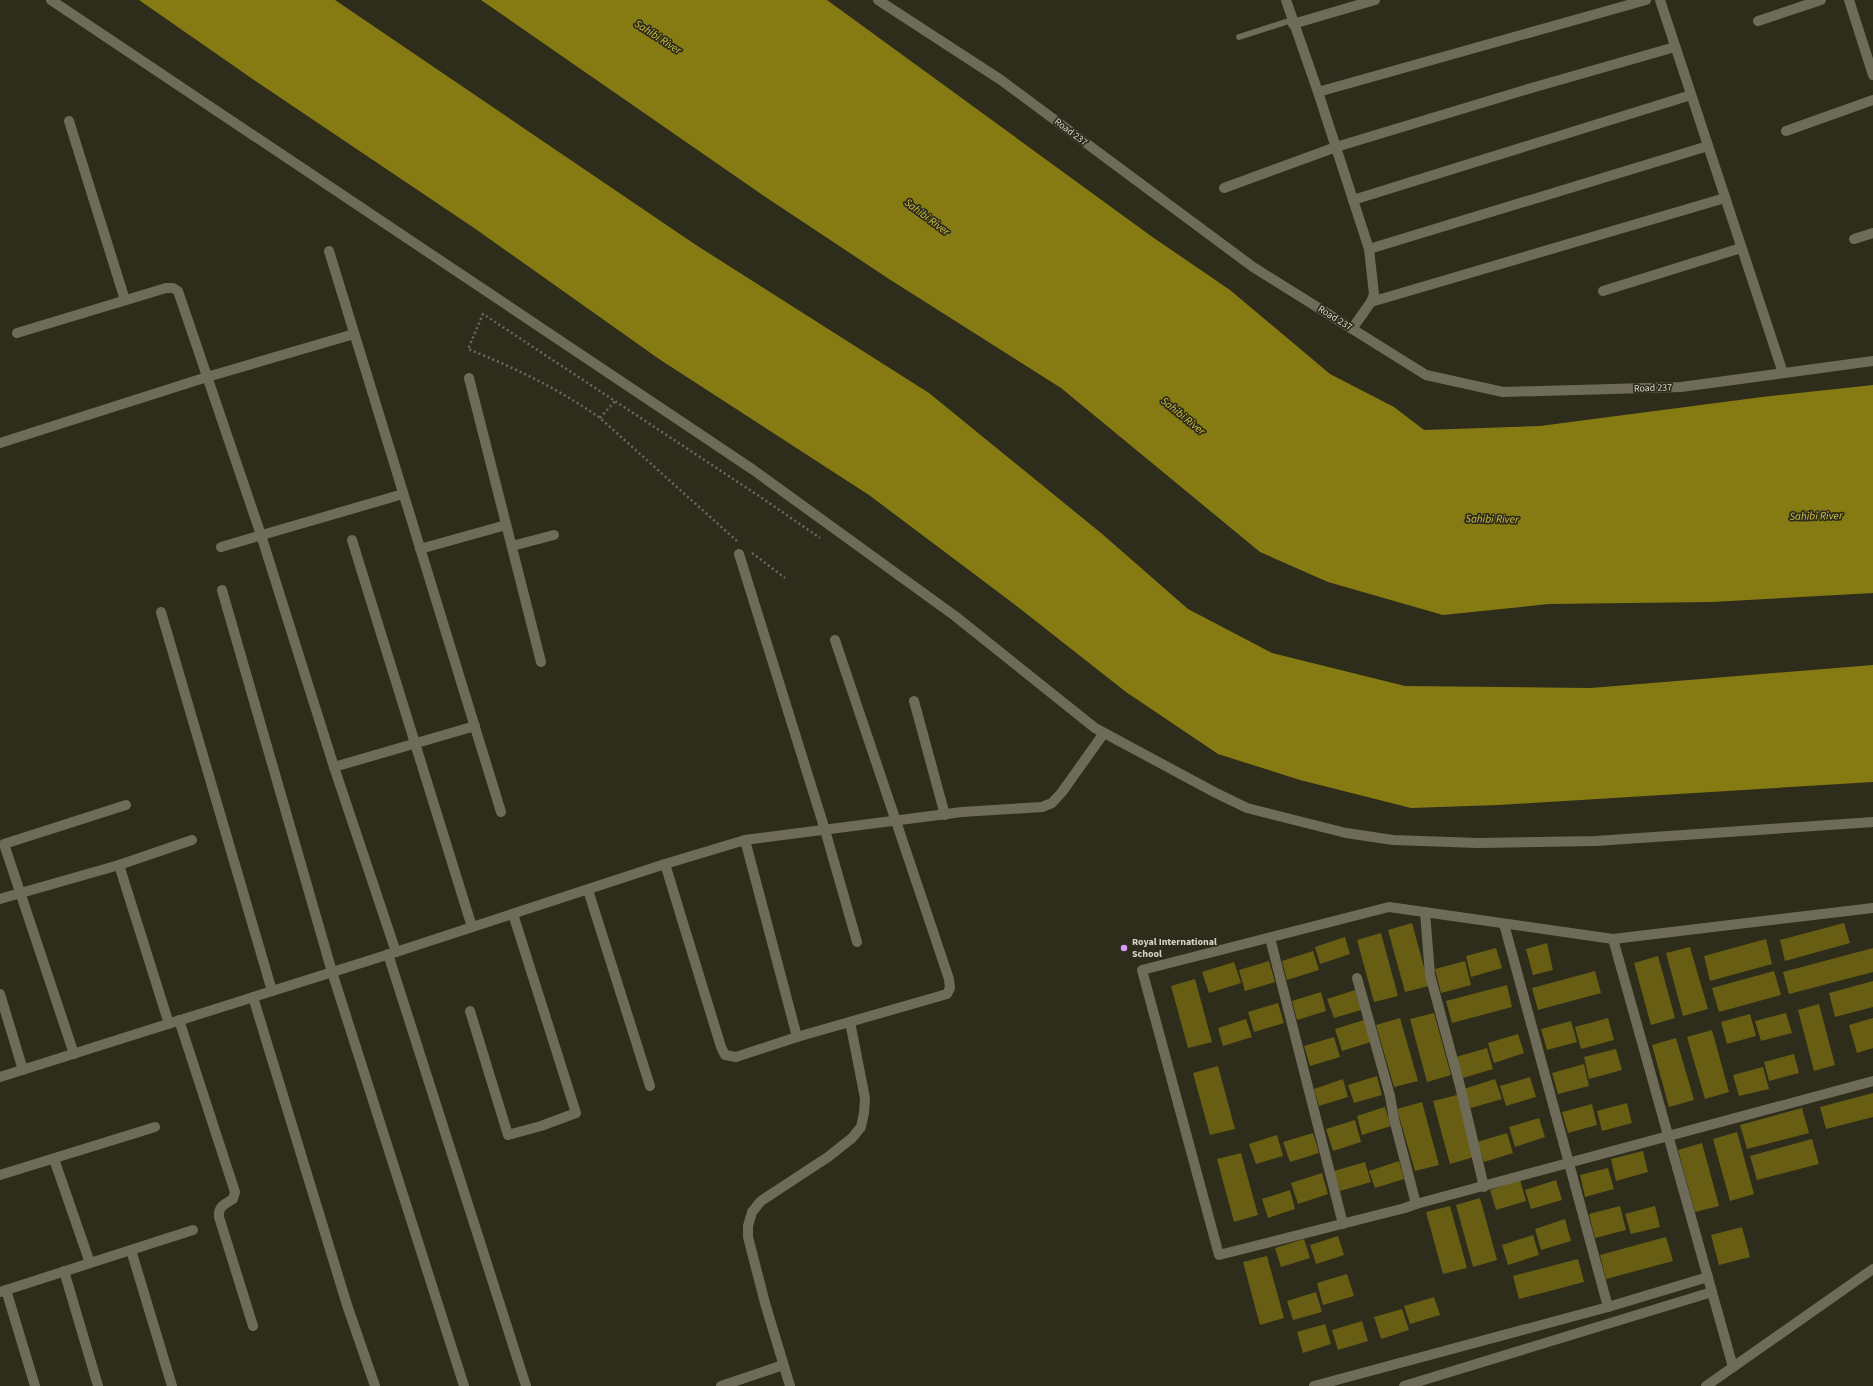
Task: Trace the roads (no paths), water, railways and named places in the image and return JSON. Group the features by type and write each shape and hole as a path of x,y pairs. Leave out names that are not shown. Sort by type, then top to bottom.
{"street":[{"path":"51,0 752,469 955,616 1095,728 1216,794 1247,808 1346,833 1393,840 1478,843 1596,841 1873,822"},
{"name":"Road 237","path":"878,0 1000,80 1253,267 1426,375 1503,392 1681,387 1873,361"},
{"path":"1286,0 1318,92 1369,249 1374,294 1372,302 1352,329"},
{"path":"1293,22 1375,0"},
{"path":"1318,92 1646,0"},
{"path":"1660,0 1783,373"},
{"path":"1758,21 1821,0"},
{"path":"1849,0 1873,75"},
{"path":"1224,188 1336,147 1528,89 1675,47"},
{"path":"1353,200 1691,95"},
{"path":"1786,130 1873,100"},
{"path":"69,121 125,300"},
{"path":"1369,249 1708,146"},
{"path":"1372,302 1725,198"},
{"path":"1854,239 1873,233"},
{"path":"1603,291 1741,248"},
{"path":"329,251 501,812"},
{"path":"17,333 166,288 173,288 178,291 261,535 526,1386"},
{"path":"0,443 207,377 354,334"},
{"path":"468,378 542,662"},
{"path":"221,547 404,494"},
{"path":"420,549 506,525"},
{"path":"512,546 554,535"},
{"path":"352,540 472,927"},
{"path":"743,549 857,942"},
{"path":"222,590 332,972 464,1386"},
{"path":"161,612 272,991"},
{"path":"665,864 721,1047 725,1055 736,1057 798,1037 947,994 950,988 947,971 835,640"},
{"path":"914,701 945,815"},
{"path":"334,767 475,726"},
{"path":"0,1077 392,953 665,864 745,840 945,815 1042,807 1052,803 1062,792 1104,733"},
{"path":"74,1054 4,844 126,805"},
{"path":"0,899 119,865 192,840"},
{"path":"745,840 798,1037"},
{"path":"119,865 169,1024"},
{"path":"588,890 650,1086"},
{"path":"1873,908 1613,939 1388,907 1142,970 1219,1255 1406,1208 1416,1204 1484,1187 1873,1081"},
{"path":"1424,912 1430,975 1460,1086 1484,1187"},
{"path":"470,1011 508,1134 541,1126 576,1113 513,914"},
{"path":"1504,924 1608,1307"},
{"path":"1270,938 1343,1224"},
{"path":"1613,939 1733,1367"},
{"path":"1357,978 1390,1096 1394,1119 1416,1204"},
{"path":"0,994 23,1070"},
{"path":"253,997 347,1305 375,1386"},
{"path":"180,1020 235,1192 233,1198 221,1207 219,1217 254,1326"},
{"path":"790,1386 765,1303 748,1237 748,1226 752,1212 761,1201 828,1157 852,1138 861,1127 865,1098 850,1022"},
{"path":"0,1175 155,1127"},
{"path":"54,1159 90,1263"},
{"path":"35,1386 3,1291 193,1230"},
{"path":"131,1250 172,1386"},
{"path":"1706,1386 1873,1269"},
{"path":"64,1271 98,1386"},
{"path":"1314,1386 1608,1307 1708,1277"},
{"path":"1404,1386 1712,1292"},
{"path":"721,1386 783,1365"}],"lane":[{"path":"1239,37 1293,22"}],"water":[{"path":"139,0 335,0 696,245 929,393 1101,533 1188,609 1272,653 1405,686 1591,688 1873,665 1873,782 1498,805 1411,808 1300,780 1218,754 1126,692 1014,604 869,495 659,359 477,230 254,80"},
{"name":"Sahibi River","path":"481,0 827,0 1151,236 1230,290 1330,374 1394,407 1424,430 1540,426 1762,397 1873,385 1873,593 1712,602 1549,604 1443,615 1328,582 1260,552 1061,388 889,279 764,196"}],"place":[{"name":"Royal International School","path":"1124,948"}]}
